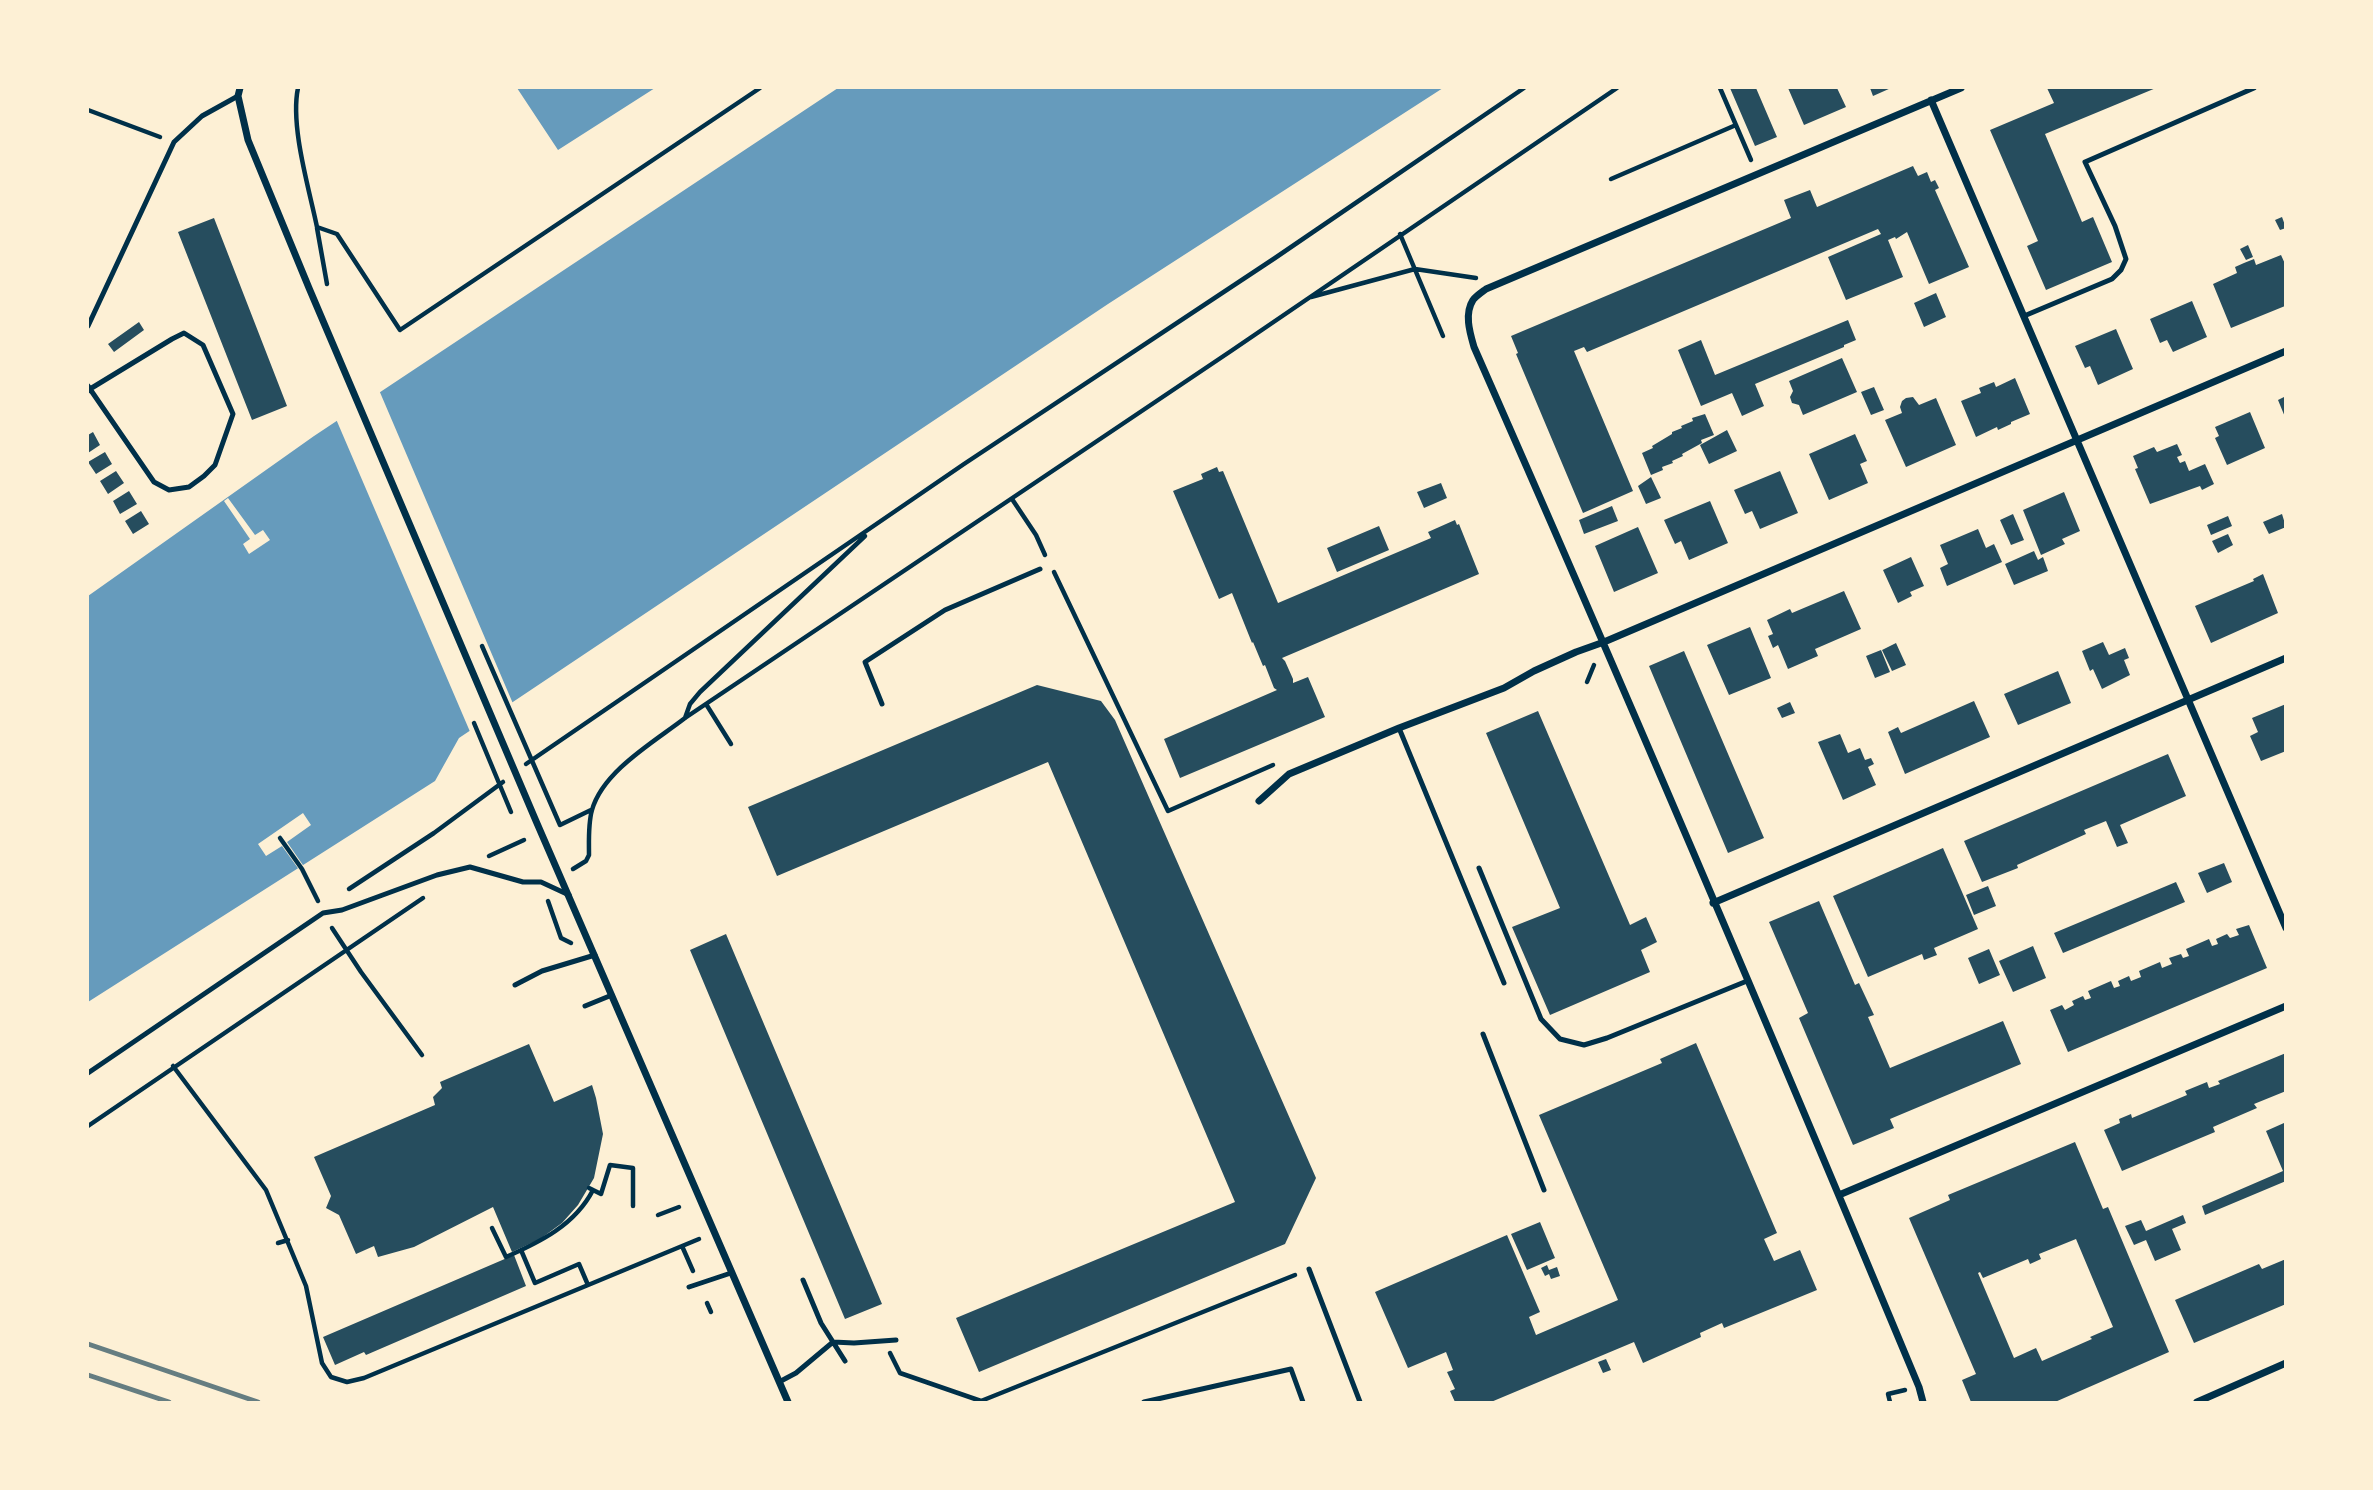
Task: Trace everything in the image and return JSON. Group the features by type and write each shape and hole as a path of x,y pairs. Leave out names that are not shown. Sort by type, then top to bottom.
{"street":[{"path":"1923,1402 1839,1195 1604,642 1474,346 1469,329 1469,313 1473,300 1486,289 1961,88"},
{"path":"239,92 248,140 330,336 538,826 788,1402"},
{"path":"1931,100 2286,928"},
{"path":"1259,801 1289,774 1504,688 1576,652 2286,351"},
{"path":"1713,903 2286,658"},
{"path":"1839,1195 2286,1006"},
{"path":"2203,1402 2286,1363"}],"lane":[{"path":"2024,316 2112,279 2121,270 2126,259 2085,162 2254,88"},
{"path":"88,326 174,142 202,116 239,92"},
{"path":"184,333 203,345 233,414 215,465 189,487 169,490 154,482 88,389 184,333"},
{"path":"882,704 864,662 945,610 1040,569"},
{"path":"1399,728 1504,983"},
{"path":"88,1073 323,913 342,910 437,875 470,867 523,882 541,882 569,895"},
{"path":"1479,868 1541,1019 1560,1039 1584,1045 1747,982"},
{"path":"515,985 542,971 595,955"},
{"path":"585,1006 612,995"},
{"path":"1483,1034 1544,1190"},
{"path":"1309,1269 1360,1402"},
{"path":"689,1287 732,1273"},
{"path":"803,1280 821,1323 845,1361"},
{"path":"779,1382 796,1373 833,1342 896,1340"},
{"path":"1144,1402 1291,1369 1303,1402"}],"path":[{"path":"298,88 295,102 303,156 328,288"},
{"path":"317,228 337,233 400,330 760,88"},
{"path":"517,771 975,457 1275,258 1524,88"},
{"path":"579,866 589,855 592,810 603,786 617,771 685,718 1617,88"},
{"path":"1720,88 1752,160"},
{"path":"88,110 174,142"},
{"path":"1611,179 1736,125"},
{"path":"1400,234 1443,336"},
{"path":"1307,298 1415,269 1474,276"},
{"path":"1012,499 1036,535 1168,811 1283,761"},
{"path":"685,718 690,704 700,692 875,526"},
{"path":"706,705 732,744"},
{"path":"323,913 341,895 434,833 507,778"},
{"path":"542,786 560,825 592,810"},
{"path":"281,838 302,869 323,913 346,950 422,1055"},
{"path":"489,857 524,840 528,849"},
{"path":"88,1126 425,897"},
{"path":"173,1066 266,1190 306,1286 322,1363 331,1377 347,1382 364,1378 703,1238"},
{"path":"492,1228 506,1257 550,1236 587,1200 591,1189 601,1194 610,1165 633,1168 633,1206"},
{"path":"658,1215 679,1207"},
{"path":"278,1243 288,1240"},
{"path":"682,1246 694,1272"},
{"path":"521,1250 535,1283 579,1264 588,1286"},
{"path":"884,1341 900,1373 981,1401 1309,1269"},
{"path":"707,1303 710,1312"},
{"path":"957,1402 960,1394"},
{"path":"1888,1394 1890,1402"}],"water":[{"path":"517,88 655,88 558,150"},
{"path":"838,88 1443,88 1108,304 459,738 435,781 88,1002 88,596 314,436"}],"pier":[{"path":"379,390 514,706 471,734 336,419"},
{"path":"228,498 255,535 263,530 270,540 249,554 243,544 250,539 224,501"},
{"path":"303,813 311,825 287,842 305,868 300,871 282,846 266,856 258,844"}],"building":[{"path":"1730,88 1756,88 1777,137 1755,146"},
{"path":"1788,88 1837,88 1846,107 1804,125"},
{"path":"1870,88 1891,88 1873,96"},
{"path":"2047,88 2156,88 2045,134 2082,222 2093,217 2112,262 2046,290 2027,246 2038,241 1990,130 2054,103"},
{"path":"1913,166 1918,176 1927,172 1931,182 1935,180 1939,188 1935,190 1969,267 1929,284 1907,232 1896,239 1895,237 1888,240 1903,277 1846,300 1828,257 1881,234 1878,229 1587,352 1584,347 1574,351 1633,491 1583,513 1516,354 1518,353 1511,336 1791,218 1784,200 1810,190 1817,207"},
{"path":"2282,217 2286,228 2280,230 2275,220"},
{"path":"214,218 287,406 252,420 178,232"},
{"path":"2248,245 2253,257 2246,260 2240,249"},
{"path":"2281,255 2286,266 2285,306 2231,328 2213,284 2237,273 2235,267 2244,263 2254,259 2256,265"},
{"path":"1936,293 1946,317 1924,327 1914,303"},
{"path":"2192,301 2207,337 2173,352 2167,340 2160,343 2150,319"},
{"path":"1848,320 1856,340 1755,384 1764,406 1742,416 1732,393 1701,406 1678,350 1701,340 1715,375"},
{"path":"139,322 144,330 114,352 108,344"},
{"path":"2116,329 2133,369 2098,385 2090,366 2085,368 2075,346"},
{"path":"1842,358 1857,392 1803,415 1799,405 1792,403 1790,397 1793,391 1789,381"},
{"path":"2015,378 2030,414 1998,430 1997,427 1976,437 1961,401 1981,393 1979,388 1994,382 1996,387"},
{"path":"1874,387 1884,410 1871,415 1861,392"},
{"path":"2286,396 2286,417 2285,417 2278,400"},
{"path":"1913,397 1919,405 1936,398 1956,445 1906,467 1885,420 1902,413 1902,401"},
{"path":"2250,412 2265,448 2227,465 2215,438 2219,436 2215,427"},
{"path":"1705,414 1714,435 1701,440 1702,443 1682,454 1683,456 1672,461 1673,463 1662,467 1663,470 1651,475 1642,453 1682,428 1681,426 1693,421 1692,418"},
{"path":"1727,430 1737,451 1709,464 1700,445"},
{"path":"93,432 100,445 88,453 88,435"},
{"path":"1855,434 1867,461 1860,464 1868,483 1829,500 1809,454"},
{"path":"2177,444 2182,455 2177,457 2180,463 2185,461 2189,471 2205,464 2214,484 2202,490 2200,486 2150,504 2135,469 2138,468 2133,456 2154,447 2157,452"},
{"path":"105,452 112,464 96,474 88,462"},
{"path":"1217,467 1219,472 1223,471 1278,603 1431,538 1428,532 1455,520 1479,574 1282,658 1293,683 1308,677 1325,717 1180,778 1164,739 1277,690 1252,643 1232,593 1219,599 1173,491 1203,479 1201,474"},
{"path":"116,471 124,483 108,494 100,481"},
{"path":"1780,471 1798,513 1760,529 1752,511 1745,514 1734,490"},
{"path":"1651,477 1661,498 1646,504 1638,486"},
{"path":"1441,483 1447,498 1424,508 1417,492"},
{"path":"129,491 137,504 120,514 113,501"},
{"path":"2064,492 2080,531 2062,539 2065,544 2041,555 2023,510"},
{"path":"1710,501 1728,543 1689,560 1681,541 1675,544 1664,520"},
{"path":"1612,506 1618,521 1584,534 1579,520"},
{"path":"141,511 149,524 133,534 125,521"},
{"path":"2013,514 2024,540 2011,545 2000,520"},
{"path":"2282,514 2286,527 2269,534 2263,522"},
{"path":"2228,516 2232,526 2211,535 2207,525"},
{"path":"1379,526 1389,550 1337,572 1327,548"},
{"path":"1638,527 1658,573 1614,592 1595,546"},
{"path":"1978,529 1986,548 1994,544 2002,562 1947,586 1940,568 1948,564 1940,545"},
{"path":"2228,534 2233,545 2218,553 2212,541"},
{"path":"2034,551 2038,560 2043,557 2048,571 2014,585 2005,564"},
{"path":"1911,557 1924,586 1910,592 1912,596 1898,603 1883,570"},
{"path":"2263,574 2278,613 2211,643 2195,606 2254,581 2253,579"},
{"path":"1844,591 1861,629 1815,649 1818,656 1788,669 1778,645 1773,648 1768,636 1773,634 1767,620 1790,609 1792,613"},
{"path":"1750,627 1771,678 1729,695 1707,645"},
{"path":"2103,642 2109,655 2125,648 2129,658 2124,660 2130,675 2102,689 2093,669 2090,671 2082,651"},
{"path":"1896,643 1906,665 1892,671 1882,650"},
{"path":"1881,650 1890,672 1875,678 1866,656"},
{"path":"1684,651 1764,838 1728,853 1649,666"},
{"path":"2058,671 2071,703 2018,725 2004,694"},
{"path":"1037,685 1101,701 1115,720 1316,1178 1285,1244 979,1372 956,1318 1235,1202 1048,762 777,876 748,807"},
{"path":"1974,701 1990,737 1905,774 1888,732 1898,727 1901,733"},
{"path":"1790,702 1795,713 1782,718 1777,708"},
{"path":"2286,704 2286,751 2261,761 2250,736 2258,732 2252,718"},
{"path":"1538,711 1630,925 1646,917 1657,942 1641,950 1650,972 1550,1015 1512,927 1560,908 1486,733"},
{"path":"1840,734 1848,753 1860,748 1865,760 1871,758 1874,764 1868,767 1876,785 1843,800 1818,742"},
{"path":"2168,754 2186,796 2120,825 2128,843 2117,847 2106,821 2084,830 2086,834 2017,865 2018,868 1982,882 1964,841"},
{"path":"1943,848 1978,929 1934,948 1937,955 1924,960 1922,954 1868,977 1833,896"},
{"path":"2224,863 2232,882 2207,893 2198,873"},
{"path":"2176,882 2185,902 2063,953 2054,933"},
{"path":"1988,886 1996,906 1974,915 1966,895"},
{"path":"1819,901 1855,985 1859,983 1874,1015 1868,1017 1890,1068 2003,1021 2021,1064 1890,1119 1894,1128 1853,1145 1799,1018 1808,1013 1769,922"},
{"path":"2249,925 2267,968 2068,1052 2050,1010 2062,1005 2065,1010 2074,1005 2072,1001 2083,996 2085,1000 2091,998 2088,991 2111,981 2114,988 2120,986 2118,981 2129,976 2131,981 2141,977 2139,971 2160,962 2162,968 2172,964 2169,958 2181,954 2183,958 2189,956 2186,949 2209,939 2212,946 2218,944 2216,939 2227,934 2230,938 2239,935 2236,929"},
{"path":"726,934 882,1304 845,1319 690,950"},
{"path":"2033,946 2046,978 2013,992 1999,961"},
{"path":"1989,949 2000,975 1979,984 1968,958"},
{"path":"1696,1043 1777,1233 1764,1239 1774,1261 1800,1250 1817,1290 1724,1328 1722,1323 1700,1333 1701,1337 1643,1363 1634,1342 1491,1402 1455,1402 1450,1391 1455,1389 1447,1372 1453,1370 1446,1352 1408,1368 1375,1292 1507,1235 1540,1312 1529,1317 1536,1335 1618,1300 1539,1115 1662,1063 1660,1059"},
{"path":"529,1044 554,1102 592,1085 596,1098 603,1134 594,1178 578,1205 562,1223 540,1239 512,1252 493,1207 414,1247 378,1257 374,1246 356,1254 339,1215 326,1208 331,1196 314,1157 435,1105 433,1097 442,1088 440,1082"},
{"path":"2286,1053 2286,1091 2254,1104 2257,1108 2213,1127 2215,1132 2122,1171 2104,1130 2120,1123 2119,1119 2131,1114 2132,1118 2187,1095 2185,1091 2207,1082 2209,1088 2220,1084 2218,1081"},
{"path":"2284,1123 2286,1181 2205,1215 2202,1206 2283,1171 2266,1131"},
{"path":"2075,1142 2103,1209 2108,1207 2169,1352 2055,1402 1971,1402 1962,1380 1976,1374 1909,1218 1950,1200 1948,1195","holes":["2076,1239 2113,1327 2042,1361 2036,1348 2014,1358 1978,1273 1980,1272 1983,1278 2028,1259 2030,1264 2041,1259 2039,1254"]},
{"path":"2183,1215 2186,1223 2172,1229 2181,1250 2155,1261 2146,1240 2134,1245 2125,1226 2141,1220 2146,1231"},
{"path":"1540,1222 1555,1258 1527,1270 1511,1234"},
{"path":"514,1255 526,1286 366,1355 364,1352 335,1365 323,1337"},
{"path":"2286,1259 2286,1304 2194,1343 2175,1300 2259,1264 2262,1269"},
{"path":"1547,1265 1549,1270 1557,1267 1560,1276 1551,1279 1549,1274 1545,1276 1541,1268"},
{"path":"1606,1359 1611,1370 1603,1373 1598,1362"}],"railway":[{"path":"88,1344 258,1402"},
{"path":"88,1375 169,1402"}]}
